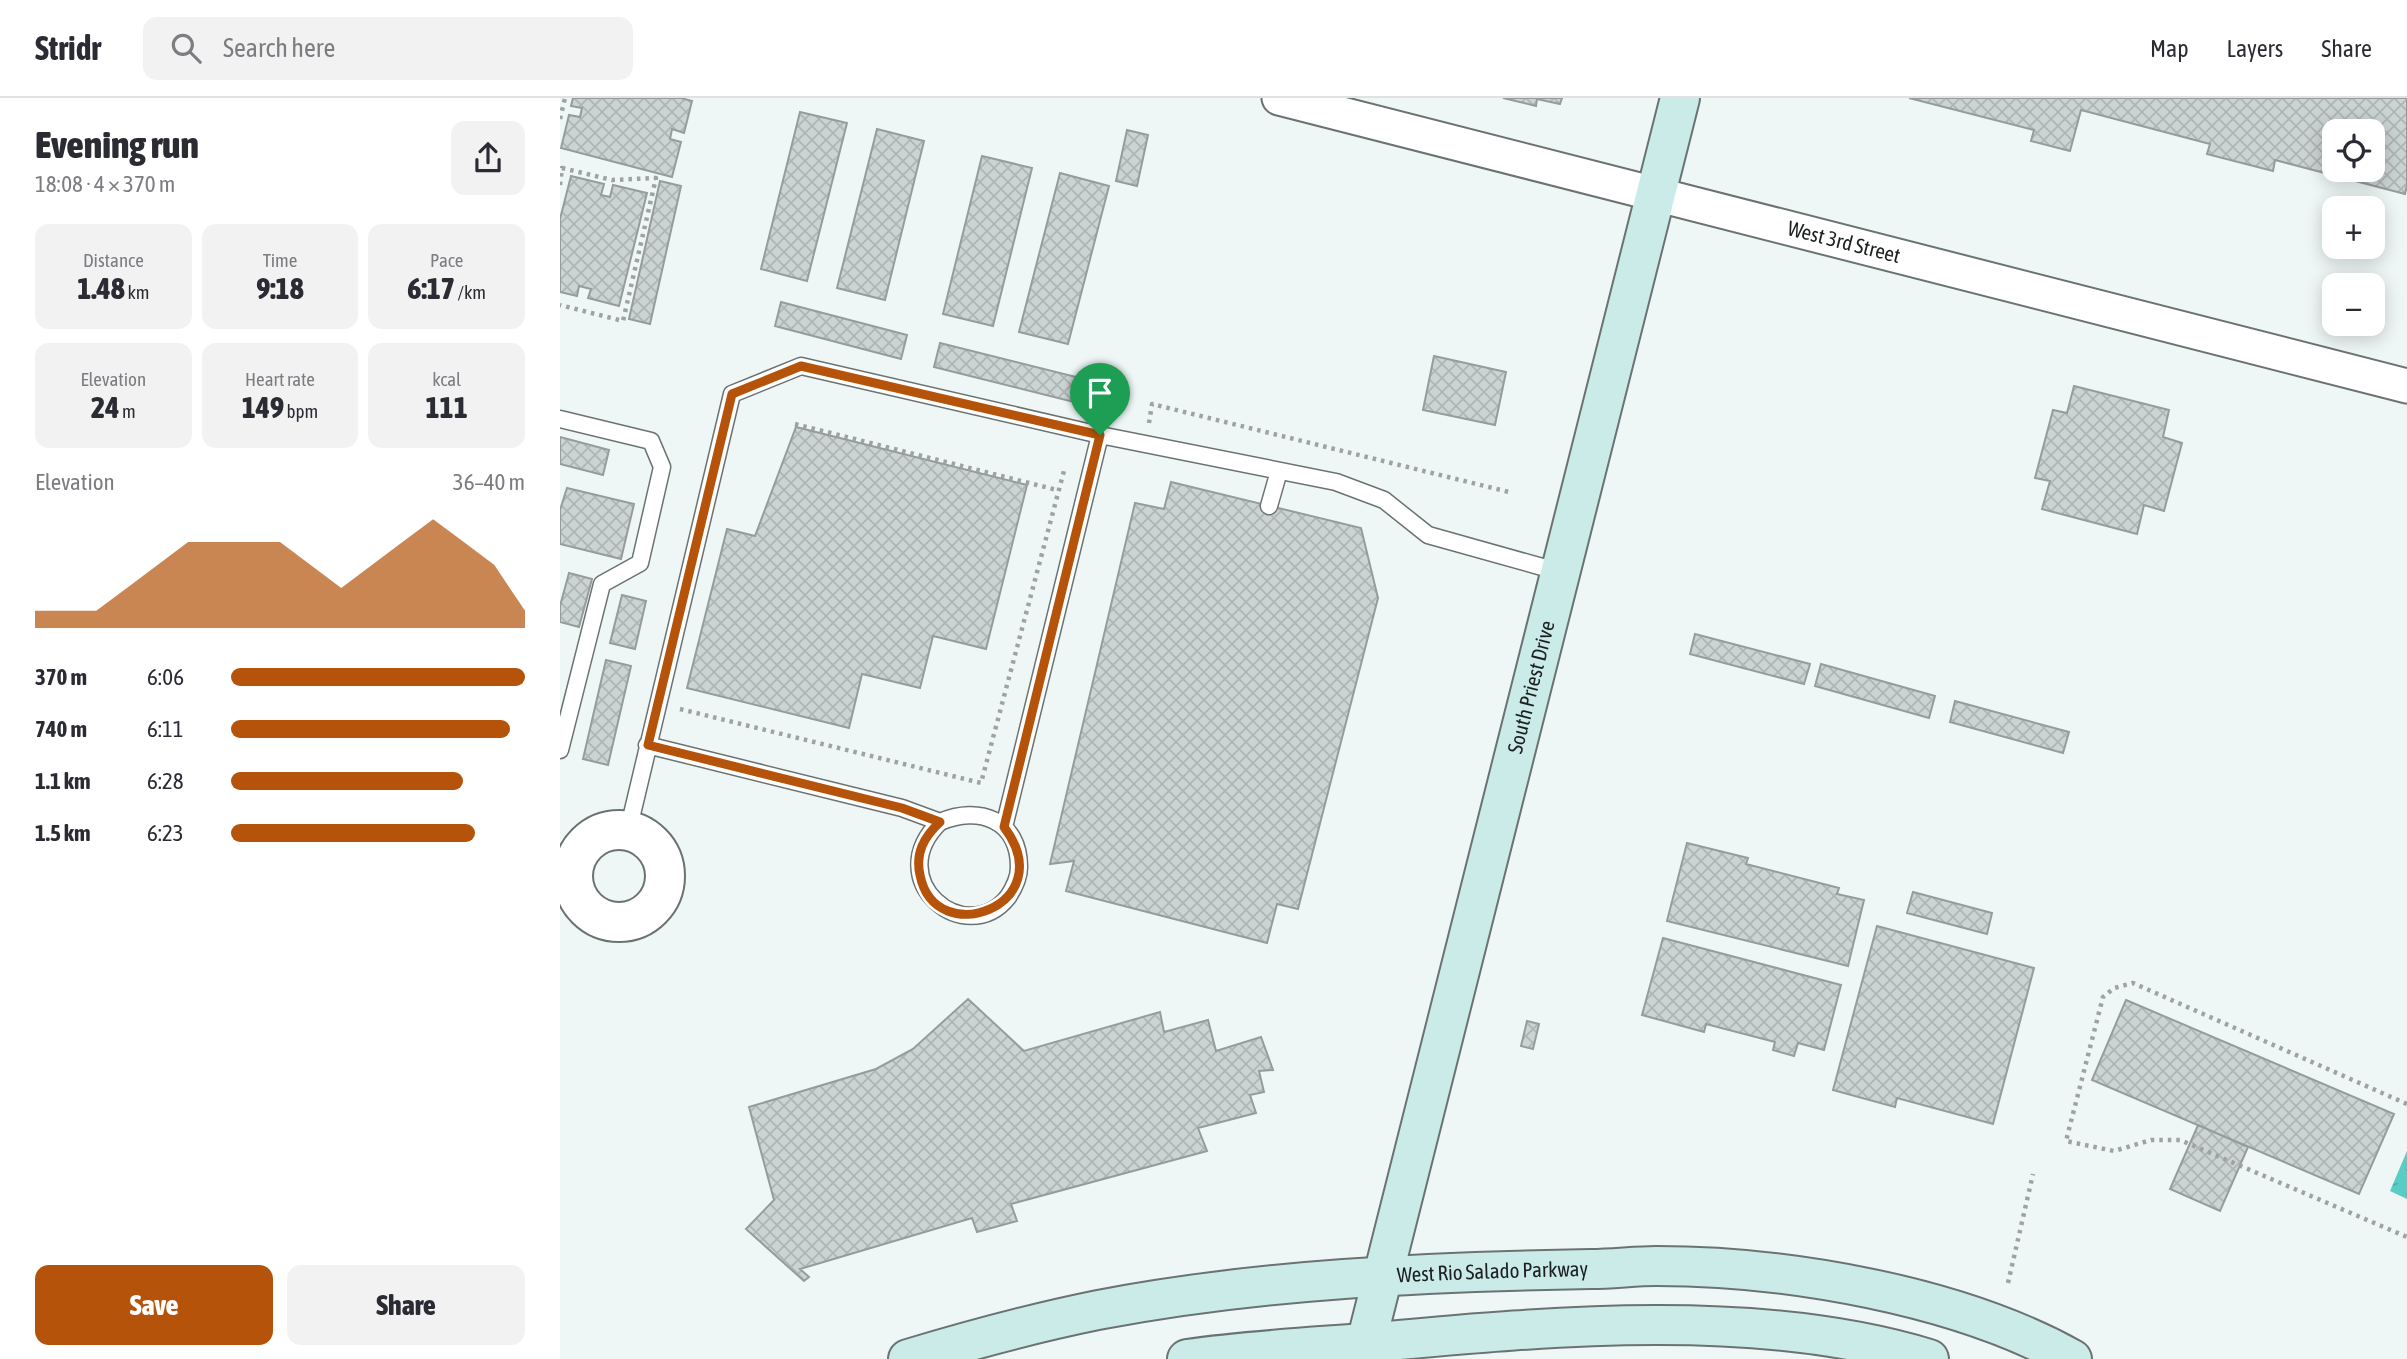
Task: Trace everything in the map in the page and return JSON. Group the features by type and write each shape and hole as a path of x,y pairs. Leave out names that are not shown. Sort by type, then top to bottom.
{"main road":[{"name":"South Priest Drive","path":"1364,1351 1680,98"},
{"name":"West Rio Salado Parkway","path":"908,1359 1003,1331 1101,1310 1282,1286 1479,1271 1657,1266 1782,1274 1847,1284 1938,1307 2017,1334 2072,1359"},
{"path":"1187,1359 1266,1349 1364,1351 1465,1334 1611,1327 1772,1329 1867,1342 1929,1359"}],"street":[{"name":"West 3rd Street","path":"1279,98 2407,386"},
{"path":"628,831 649,840 659,852 665,866 666,882 661,897 640,918 610,922 596,917 584,907 572,880 570,847 604,832 628,831"}],"lane":[{"path":"628,831 732,394 801,366 1100,435 1361,489 1406,515 1428,535 1560,572"},
{"path":"560,419 651,441 662,467 640,563 602,584 560,750"},
{"path":"1004,827 1100,435"},
{"path":"1269,506 1279,471"},
{"path":"648,745 902,808 940,822"},
{"path":"973,813 989,817 1004,827 1014,840 1020,872 1014,888 1004,901 990,911 974,915 957,914 942,907 929,896 921,882 918,865 920,849 928,834 940,822 956,815 973,813"}],"path":[{"path":"560,120 565,98"},
{"path":"560,185 561,168 612,180 656,178 623,321 560,304"},
{"path":"795,425 1057,491"},
{"path":"658,704 981,783 1065,467"},
{"path":"2407,1104 2133,983 2114,988 2103,997 2066,1141 2113,1151 2151,1140 2180,1140 2407,1237"},
{"path":"2008,1283 2033,1174"}],"water":[{"path":"2407,1151 2407,1199 2390,1191"}],"building":[{"path":"573,98 681,98 692,101 684,133 672,129 670,139 681,142 672,177 561,148 569,115 580,117 582,108 571,106"},
{"path":"1503,98 1562,98 1560,104 1537,99 1536,106"},
{"path":"1909,98 2407,98 2407,185 2405,194 2359,182 2385,182 2385,119 2322,119 2322,172 2275,160 2273,171 2207,154 2210,144 2081,110 2070,151 2031,141 2034,130"},
{"path":"800,112 847,123 807,281 761,269"},
{"path":"877,129 924,141 885,300 837,288"},
{"path":"1127,130 1148,135 1137,186 1116,181"},
{"path":"982,156 1032,168 993,326 943,314"},
{"path":"1060,173 1109,186 1068,344 1019,332"},
{"path":"571,176 604,184 601,195 610,197 613,185 647,193 619,306 588,298 591,289 579,286 577,296 560,292 560,219"},
{"path":"660,181 681,186 650,324 629,319"},
{"path":"781,302 907,335 901,359 775,326"},
{"path":"940,343 1100,383 1094,407 934,367"},
{"path":"1434,356 1506,372 1495,425 1423,410"},
{"path":"2074,386 2169,410 2163,437 2182,443 2164,511 2144,505 2137,534 2042,509 2050,481 2035,478 2053,410 2067,413"},
{"path":"796,427 1027,485 986,649 933,636 920,688 862,674 849,728 687,688 727,529 755,536"},
{"path":"560,437 609,450 603,475 560,464"},
{"path":"1171,482 1361,528 1378,598 1298,909 1277,904 1267,943 1066,891 1074,861 1050,864 1135,503 1164,509"},
{"path":"567,488 634,504 621,559 560,544 560,510"},
{"path":"569,573 592,579 579,627 560,622 560,606"},
{"path":"622,595 646,601 635,649 610,643"},
{"path":"1695,634 1810,664 1804,684 1690,654"},
{"path":"606,660 631,666 608,765 583,759"},
{"path":"1821,664 1935,696 1929,718 1815,686"},
{"path":"1955,701 2069,732 2063,753 1950,722"},
{"path":"1687,843 1748,858 1746,864 1839,888 1837,894 1864,900 1848,966 1667,921"},
{"path":"1913,892 1992,913 1987,934 1907,913"},
{"path":"1877,926 2034,968 1993,1124 1897,1098 1895,1107 1833,1090"},
{"path":"1663,938 1841,985 1824,1050 1798,1043 1794,1056 1773,1050 1775,1042 1706,1024 1704,1032 1642,1015"},
{"path":"968,999 1024,1051 1160,1012 1164,1032 1208,1020 1216,1051 1261,1037 1273,1070 1259,1071 1264,1092 1250,1095 1256,1113 1198,1128 1207,1151 1011,1204 1017,1221 977,1232 972,1218 800,1269 809,1277 804,1281 746,1229 774,1200 749,1107 876,1069 913,1049"},
{"path":"2126,1000 2394,1114 2359,1194 2092,1080"},
{"path":"1527,1021 1539,1024 1533,1049 1521,1046"},
{"path":"2198,1125 2248,1147 2220,1211 2170,1189"}],"route":[{"path":"801,366 1100,435 1035,689 1004,827 1014,840 1020,872 1014,888 1004,901 990,911 974,915 957,914 942,907 929,896 921,882 918,865 920,849 928,834 940,822 902,808 648,745 732,394 801,366"}]}
